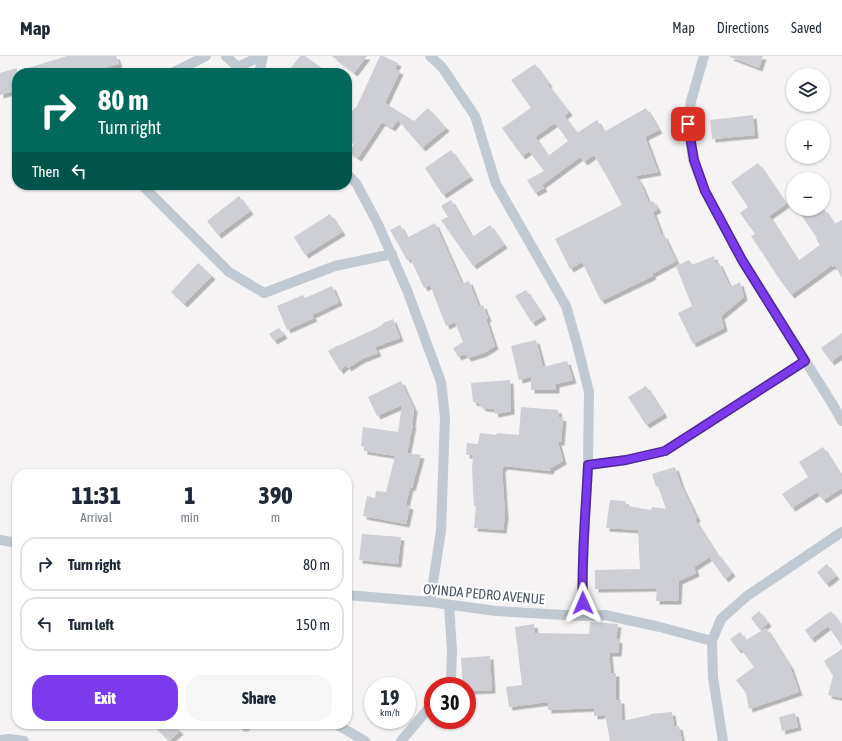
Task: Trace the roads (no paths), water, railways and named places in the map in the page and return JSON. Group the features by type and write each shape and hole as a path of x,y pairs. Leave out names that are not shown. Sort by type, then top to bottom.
{"street":[{"path":"182,68 206,56"},
{"path":"226,56 238,68"},
{"path":"243,68 263,56"},
{"path":"260,68 263,56"},
{"path":"430,56 442,67 475,116 496,184 566,306 589,392 588,465 582,591 583,616"},
{"path":"704,56 691,101 688,124 694,160 705,191 742,260 842,421"},
{"path":"352,179 356,183 377,222 392,254 441,382 445,417 441,531 430,602"},
{"path":"147,190 230,272 264,293 335,266 392,254"},
{"path":"588,465 626,460 665,451 805,361"},
{"path":"723,741 713,678 712,640 721,619 747,596 842,532"},
{"path":"0,540 12,541"},
{"name":"OYINDA PEDRO AVENUE","path":"352,594 430,602 496,611 583,616 604,615 712,640"},
{"path":"449,605 452,651 451,677"},
{"path":"401,741 424,714"},
{"path":"345,729 366,741"},
{"path":"0,740 9,739 24,741"}]}
